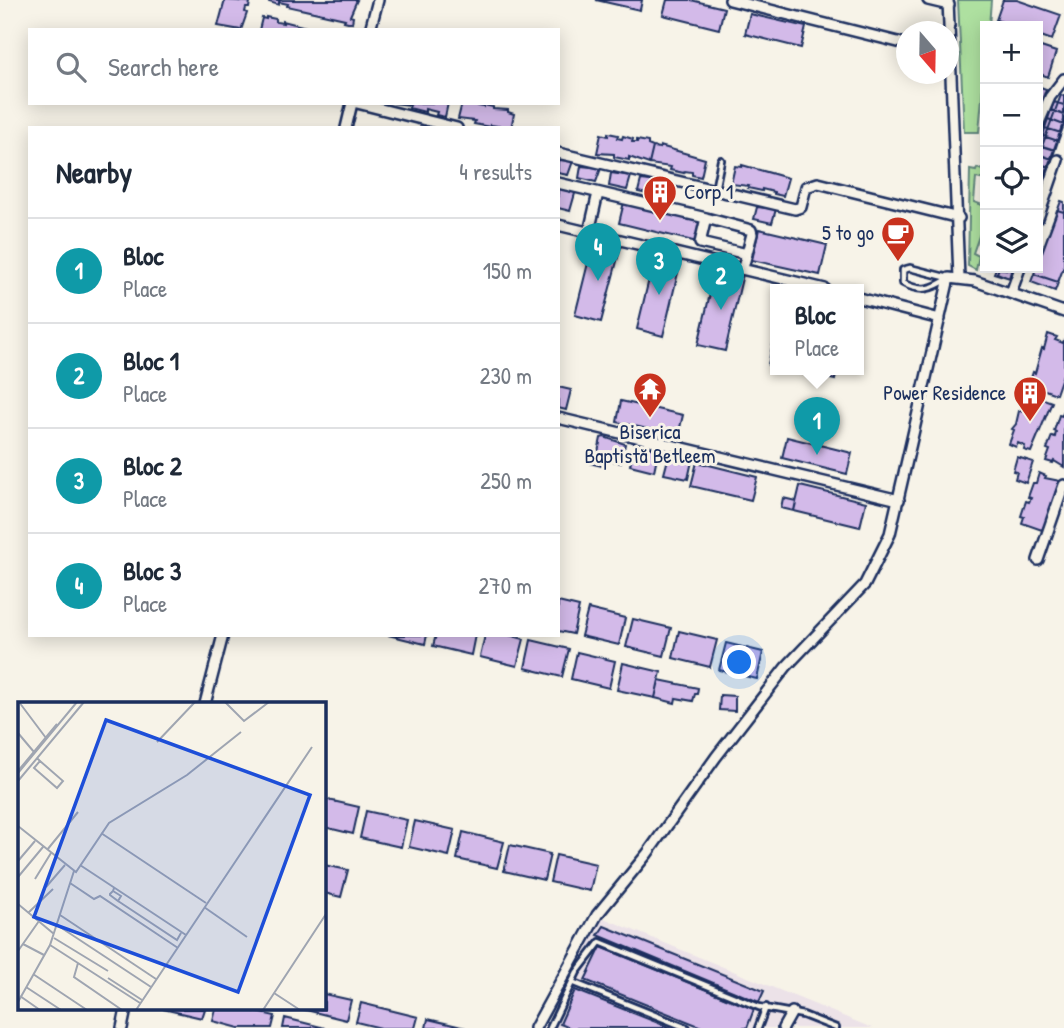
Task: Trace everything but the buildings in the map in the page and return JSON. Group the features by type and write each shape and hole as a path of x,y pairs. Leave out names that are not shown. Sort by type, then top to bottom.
{"street":[{"path":"371,28 378,0"},
{"path":"730,0 896,42"},
{"path":"928,0 949,3 949,21"},
{"path":"1043,105 1064,79"},
{"path":"535,1028 597,915 647,854 716,757 786,667 864,584 890,534 940,318 954,278 959,218 952,84"},
{"path":"347,126 353,105"},
{"path":"362,105 449,126"},
{"path":"560,153 795,209 801,207 806,187 818,183 959,218"},
{"path":"1041,210 1058,160"},
{"path":"560,184 750,229 752,234 743,268"},
{"path":"589,232 598,193"},
{"path":"706,218 701,243 747,254"},
{"path":"560,225 805,284"},
{"path":"1011,293 1018,273"},
{"path":"954,278 975,281 1064,312"},
{"path":"864,299 940,318"},
{"path":"560,418 899,500"},
{"path":"1038,560 1064,485"},
{"path":"206,702 222,637"},
{"path":"122,1028 126,1010"},
{"path":"783,1028 792,1013"}],"lane":[{"path":"715,190 721,160"},
{"path":"910,268 954,278 936,287 923,289 908,286 902,283 901,279 904,270 910,268"},
{"path":"553,1027 577,972 600,942 758,1007 792,1013 836,1028"},
{"path":"572,982 687,1028"},
{"path":"758,1028 766,1007"}],"shaded area":[{"path":"601,917 872,1028 544,1028"}],"green space":[{"path":"958,0 991,0 989,21 980,21 979,132 964,132"},
{"path":"977,168 980,169 980,179 976,178 974,202 980,204 980,233 973,253 979,256 976,270 968,266 970,170 976,171"}],"place":[{"name":"Corp 1","path":"660,222"},
{"name":"5 to go","path":"898,263"},
{"name":"Bloc 3","path":"598,281"},
{"name":"Bloc 2","path":"659,295"},
{"name":"Bloc 1","path":"721,310"},
{"name":"Biserica Baptistă Betleem","path":"650,419"},
{"name":"Power Residence","path":"1030,423"},
{"name":"Bloc","path":"817,455"}]}
